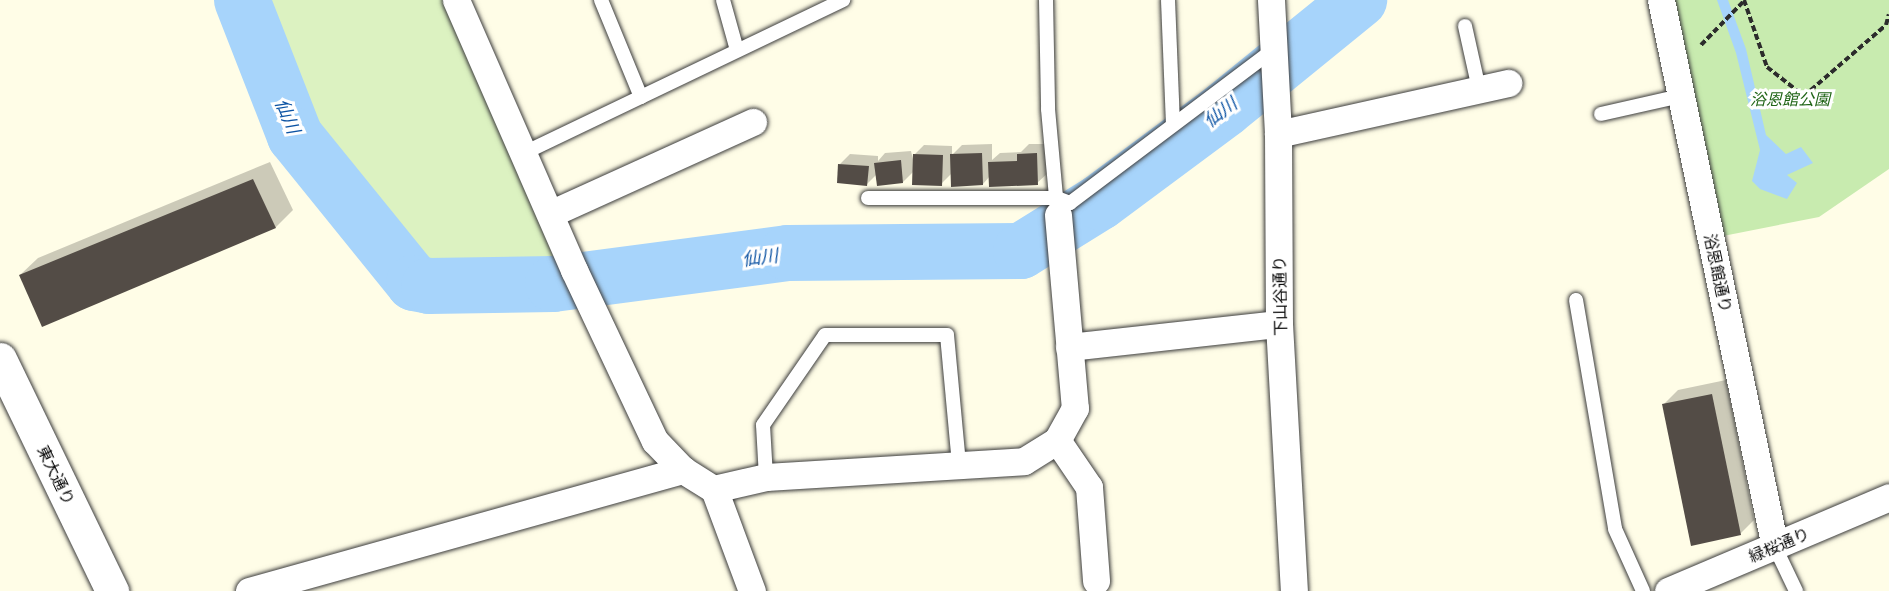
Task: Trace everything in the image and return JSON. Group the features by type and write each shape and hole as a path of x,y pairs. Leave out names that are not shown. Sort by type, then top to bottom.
{"street":[{"path":"456,0 574,270 655,441 683,470 714,489 752,591"},
{"name":"下山谷通り","path":"1271,0 1278,134 1279,324 1294,591"},
{"name":"浴恩館通り","path":"1661,0 1775,547"},
{"path":"1278,134 1508,83"},
{"path":"550,214 753,122"},
{"path":"714,489 766,477 1024,461 1057,440 1075,408 1057,207"},
{"path":"1069,347 1279,324"},
{"name":"東大通り","path":"0,359 112,591"},
{"path":"1057,440 1089,487 1096,581"},
{"path":"249,591 683,470"},
{"name":"緑桜通り","path":"1668,591 1889,497"}],"lane":[{"path":"601,0 641,97"},
{"path":"723,0 737,50"},
{"path":"524,153 843,0"},
{"path":"1046,0 1048,110 1057,207"},
{"path":"1168,0 1173,124"},
{"path":"1465,26 1479,89"},
{"path":"868,198 1057,207 1070,203 1273,50"},
{"path":"1601,114 1681,96"},
{"path":"1576,300 1615,529 1643,591"},
{"path":"766,477 763,425 825,335 947,335 958,465"},
{"path":"1775,547 1796,591"}],"path":[{"path":"1676,69 1744,0 1767,67 1804,96 1886,25 1889,15"}],"green space":[{"path":"254,0 443,0 558,267 426,272 301,122"},
{"name":"浴恩館公園","path":"1667,0 1889,0 1889,169 1819,217 1718,237"}],"water":[{"path":"1717,0 1728,0 1746,49 1766,135 1786,154 1801,147 1813,163 1787,175 1797,183 1787,199 1760,189 1752,181 1760,150 1736,53"}],"building":[{"path":"982,153 983,185 951,187 950,154"},
{"path":"1037,153 1038,185 989,187 988,162 1017,161 1017,154"},
{"path":"913,154 943,155 942,186 912,185"},
{"path":"901,160 903,183 877,186 874,163"},
{"path":"838,164 869,166 867,186 837,183"},
{"path":"253,179 276,228 42,327 19,275"},
{"path":"1712,394 1741,535 1691,546 1662,404"}],"waterway":[{"name":"仙川","path":"242,0 295,136 414,283 429,286 553,284 788,253 1021,251 1100,202 1225,109 1359,0"}]}
